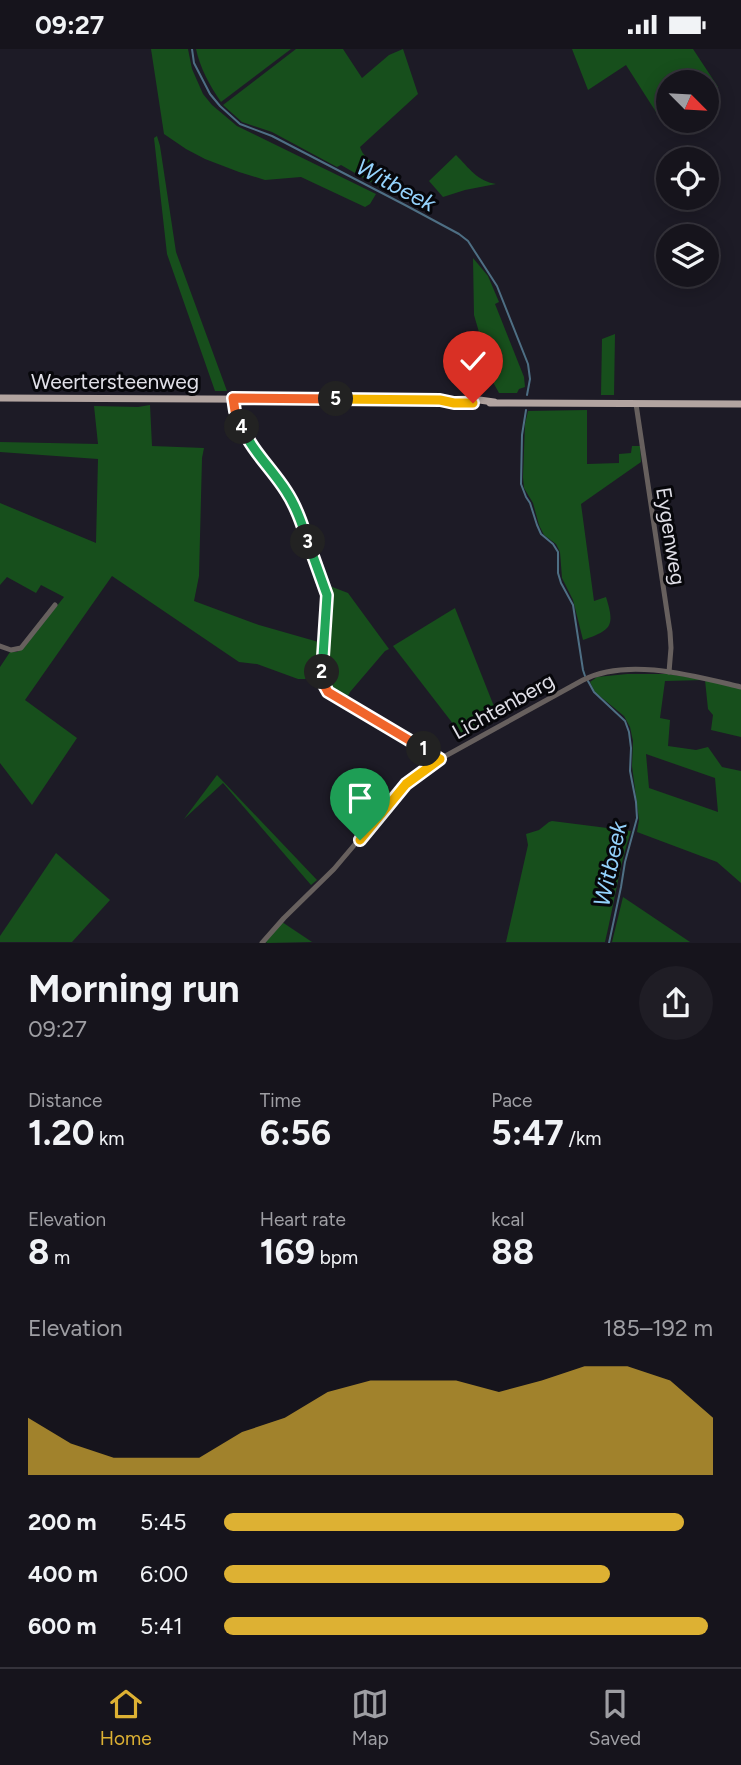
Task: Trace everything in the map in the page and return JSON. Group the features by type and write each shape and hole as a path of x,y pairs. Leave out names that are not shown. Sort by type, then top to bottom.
{"main road":[{"name":"Weertersteenweg","path":"0,398 472,399 494,402 741,404"}],"street":[{"path":"233,398 235,411 247,439 287,492 295,507 325,586 327,606 322,673 328,692 440,759"},
{"name":"Eygenweg","path":"636,404 670,632 669,673"},
{"path":"0,646 11,650 21,648 55,605"},
{"name":"Lichtenberg","path":"262,943 334,869 406,784 440,759 592,675 617,670 645,670 698,677 741,687"}],"green space":[{"path":"151,49 188,49 192,69 203,94 212,105 237,126 376,194 370,204 365,207 301,177 265,180 239,172 205,159 164,134"},
{"path":"196,49 291,49 221,102 206,77"},
{"path":"296,49 343,49 362,78 389,55 403,49 418,94 360,147 377,170 381,188 341,165 337,167 272,132 242,122 223,105"},
{"path":"572,49 693,49 707,70 656,70 656,112 626,65 588,90"},
{"path":"157,136 176,252 227,391 215,391 167,254 154,138"},
{"path":"456,155 478,177 496,184 443,197 429,181"},
{"path":"473,258 488,276 499,302 495,304 524,377 525,387 517,393 499,393 494,384 474,315"},
{"path":"615,334 614,395 601,395 602,339"},
{"path":"150,405 152,446 204,448 199,576 194,601 259,625 322,643 319,664 310,676 298,679 257,664 239,662 112,576 25,700 77,738 32,805 0,763 0,667 10,652 17,652 25,646 64,597 41,585 36,593 7,577 0,585 0,503 96,543 98,459 0,452 0,442 98,444 94,406"},
{"path":"587,410 587,464 619,463 619,454 631,453 632,446 640,446 641,462 581,504 594,601 606,597 610,615 609,626 605,630 583,640 573,600 562,578 560,552 556,544 544,535 539,525 533,503 524,488 523,477 528,411"},
{"path":"327,585 348,593 389,649 346,700 329,688 324,675"},
{"path":"455,608 499,719 464,738 393,646"},
{"path":"668,674 705,680 665,681 660,718 670,720 668,746 696,750 708,747 722,767 741,771 741,883 717,862 637,832 639,820 630,727 624,716 595,692 590,682 597,677","holes":["646,754 715,778 718,812 649,788"]},
{"path":"705,680 741,689 741,737 711,730 713,715 708,709"},
{"path":"217,775 317,880 311,885 223,783 184,819"},
{"path":"552,821 631,831 605,942 506,942 528,845 526,834 539,830"},
{"path":"56,853 110,900 72,942 0,942 0,936"},
{"path":"623,897 690,942 612,942"},
{"path":"282,922 312,942 267,943 265,941"}],"waterway":[{"name":"Witbeek","path":"192,49 194,63 210,94 240,124 272,136 468,241 497,286 528,364 530,379 527,395"},
{"path":"526,410 522,435 521,484 541,534 558,552 558,573 573,605 585,676"},
{"name":"Witbeek","path":"588,681 594,692 625,721 629,732 630,771 636,802 637,818 609,943"}],"route":[{"path":"360,840 406,784 440,759 328,692 322,673 327,606 325,586 295,507 287,492 247,439 235,411 233,398 440,400 473,403"}]}
